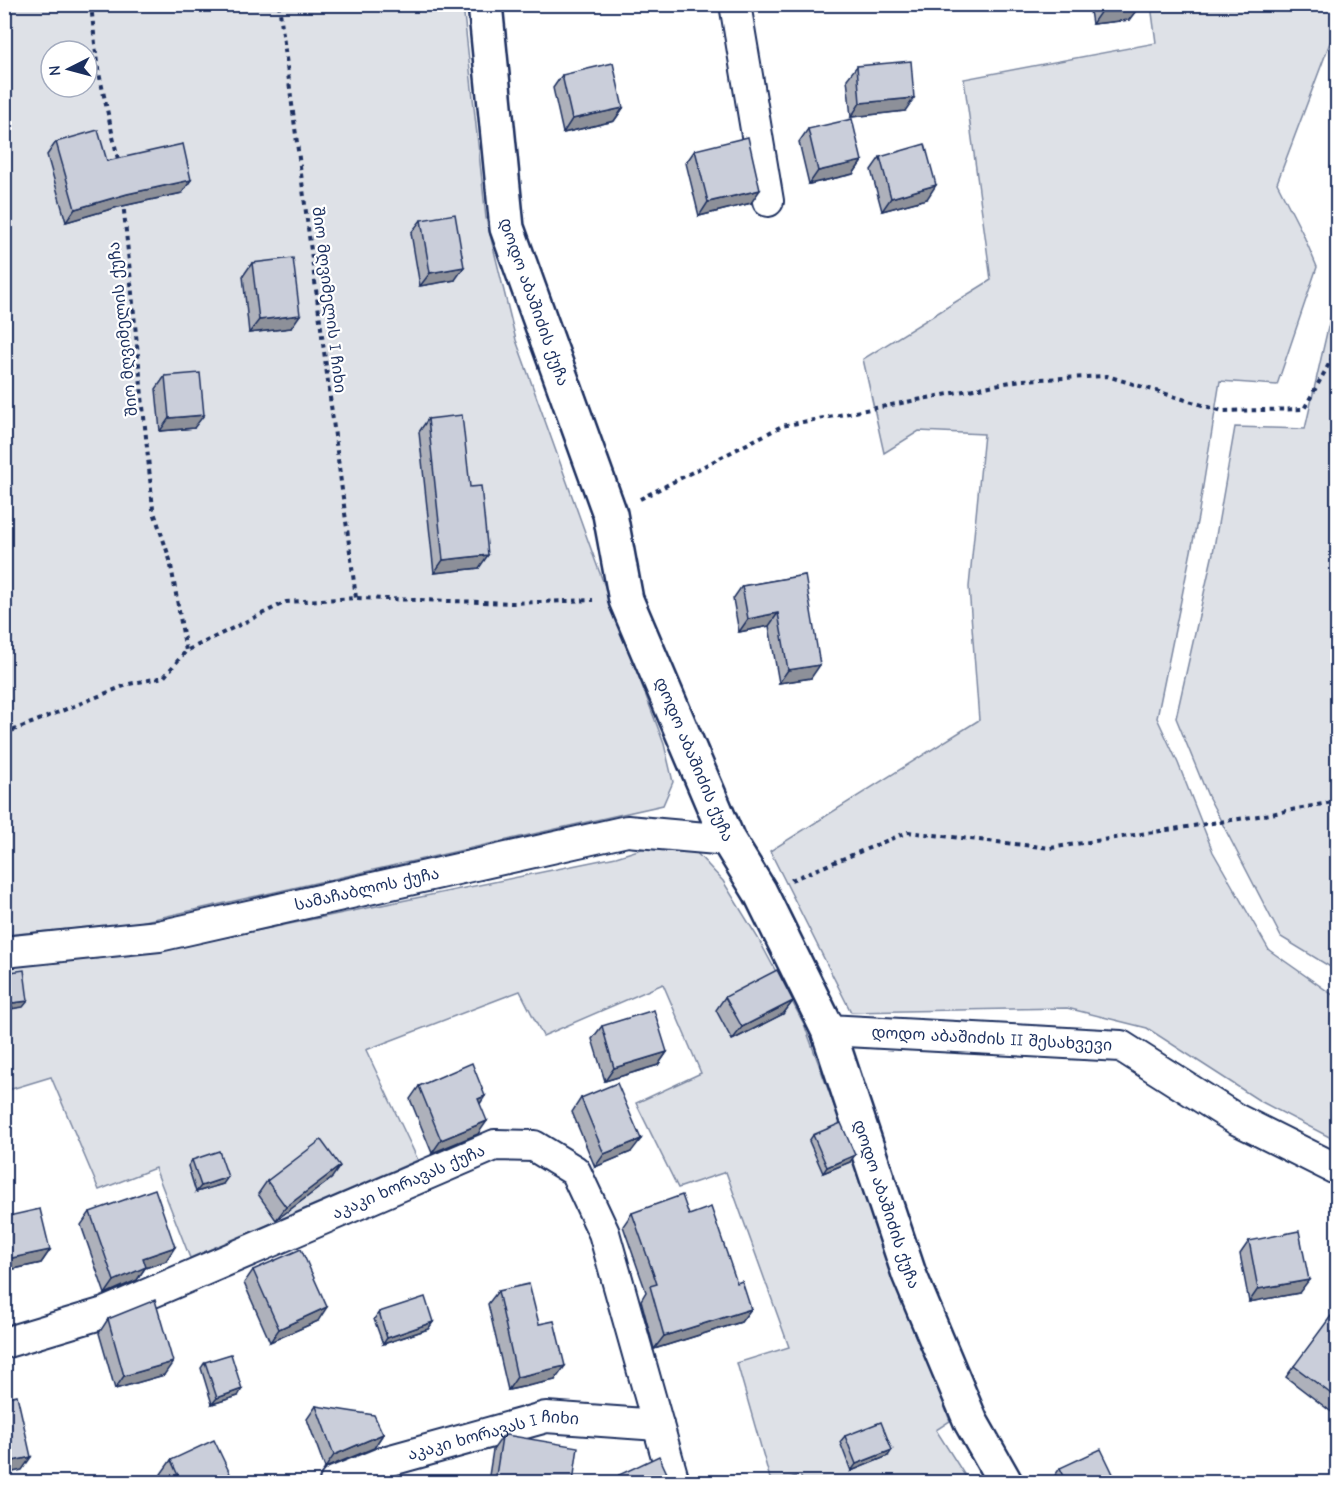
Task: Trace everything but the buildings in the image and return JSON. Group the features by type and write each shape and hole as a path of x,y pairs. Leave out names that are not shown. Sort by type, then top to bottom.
{"street":[{"name":"დოდო აბაშიძის ქუჩა","path":"485,4 507,228 610,514 626,600 728,840 760,892 828,1030 909,1274 971,1422 1005,1482"},
{"path":"735,4 768,201"},
{"name":"სამაჩაბლოს ქუჩა","path":"4,952 159,936 627,831 728,840"},
{"name":"დოდო აბაშიძის II შესახვევი","path":"828,1030 1121,1046 1236,1119 1338,1170"},
{"name":"აკაკი ხორავას ქუჩა","path":"4,1343 104,1313 495,1145 534,1146 575,1171 604,1233 674,1482"},
{"name":"აკაკი ხორავას I ჩიხი","path":"335,1482 384,1462 546,1417 658,1425"}],"path":[{"path":"91,4 96,64 120,168"},
{"name":"შიო მღვიმელის I ჩიხი","path":"279,4 356,598"},
{"name":"შიო მღვიმელის ქუჩა","path":"122,192 153,509 170,560 186,651"},
{"path":"610,514 782,426 1022,380 1107,376 1222,411 1304,409 1338,348"},
{"path":"4,734 129,684 165,677 186,651 286,602 356,598 513,603 626,600"},
{"path":"760,892 908,832 1050,848 1271,814 1338,801"}],"shaded area":[{"path":"5,5 463,5 486,218 516,340 664,744 673,782 663,805 136,923 5,935"},
{"path":"1151,5 1337,5 1337,24 1277,183 1317,267 1277,385 1220,381 1198,517 1157,718 1178,763 1213,852 1269,950 1337,998 1337,1141 1260,1101 1147,1028 1067,1008 851,1012 770,851 979,720 969,587 984,434 919,431 884,453 863,359 991,280 964,79 1156,43"},
{"path":"1337,288 1338,971 1281,937 1208,796 1176,718 1213,553 1235,427 1305,429"},
{"path":"651,846 694,850 723,881 758,938 804,1024 950,1421 936,1430 969,1482 803,1482 800,1475 771,1482 737,1363 789,1347 726,1172 678,1188 636,1103 701,1073 663,984 543,1036 520,991 366,1050 418,1160 190,1258 155,1168 99,1190 51,1077 5,1091 4,965 172,948 616,857"}]}
